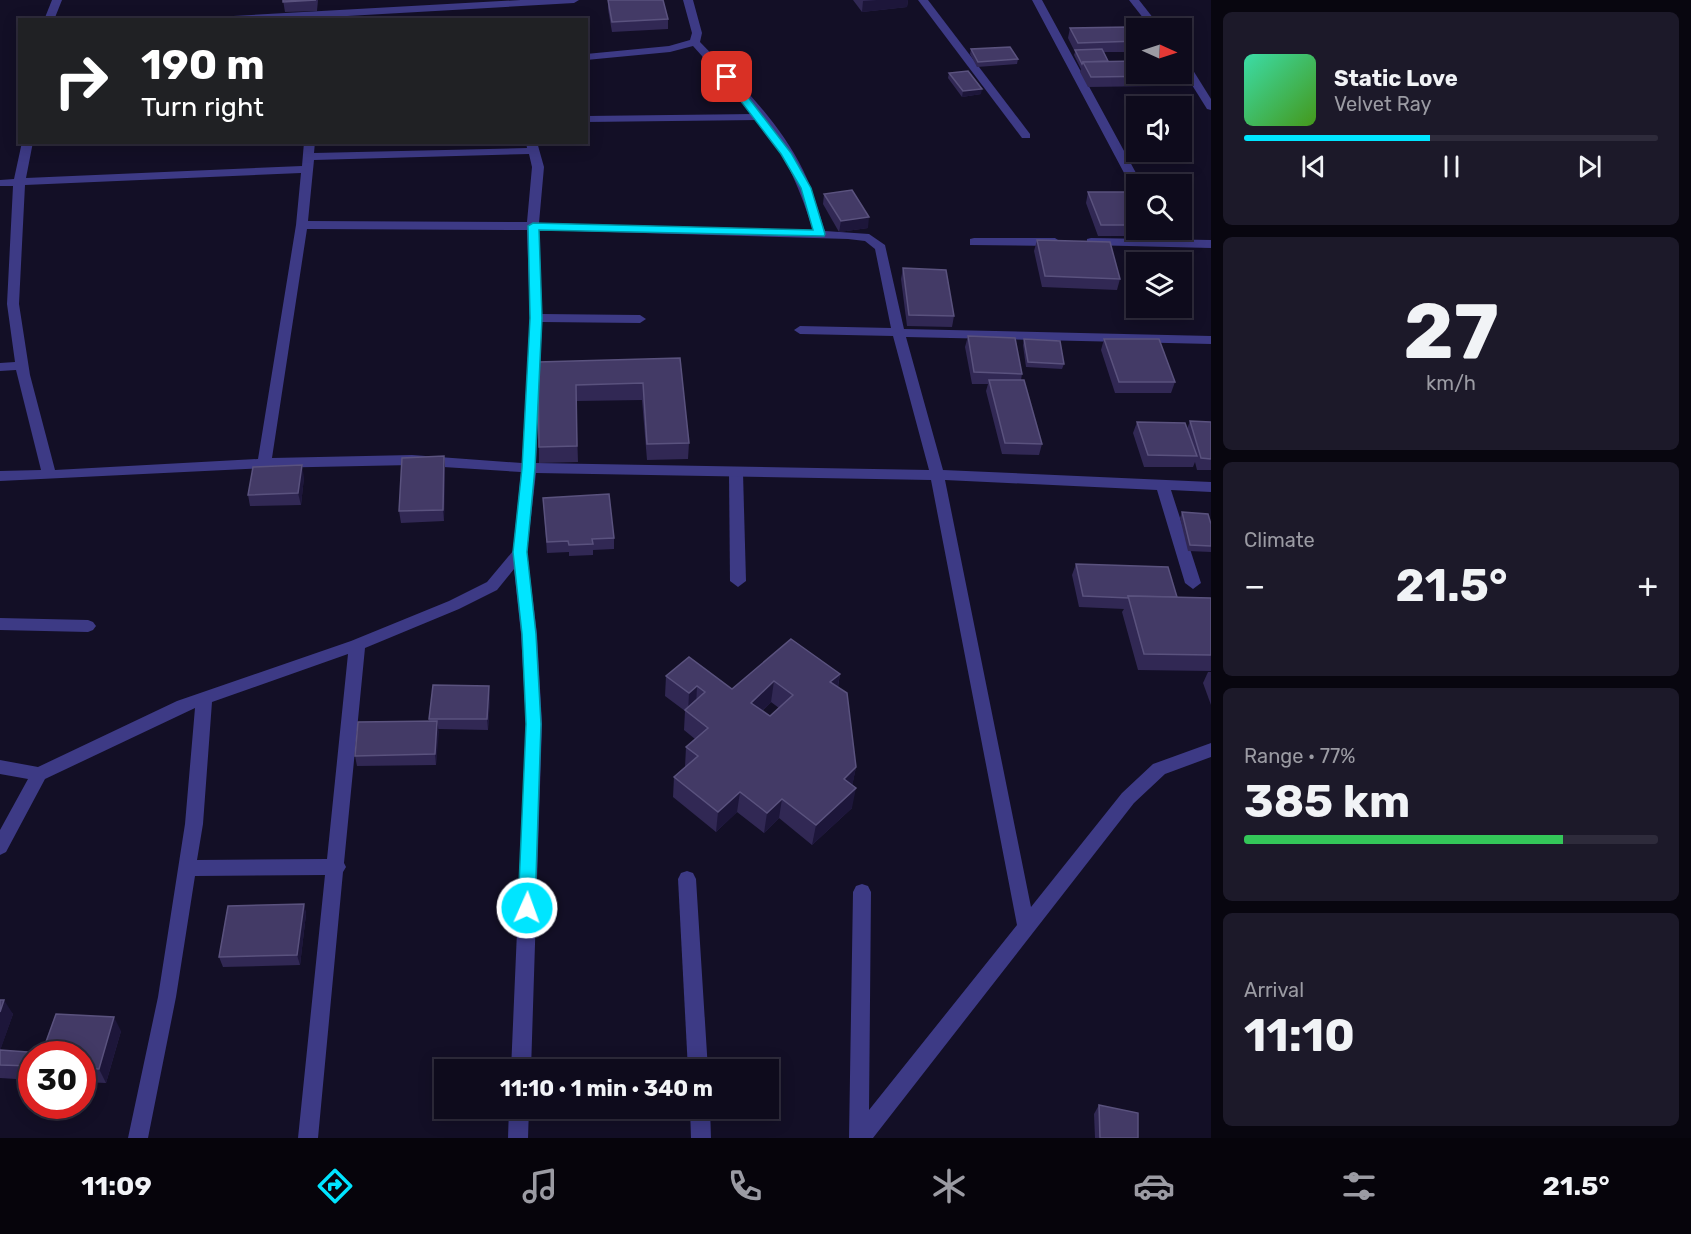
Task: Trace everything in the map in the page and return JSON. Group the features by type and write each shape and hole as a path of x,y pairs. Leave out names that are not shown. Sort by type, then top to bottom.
{"street":[{"path":"50,18 57,0"},
{"path":"247,18 483,3 574,0"},
{"path":"688,0 697,33 695,42"},
{"path":"923,0 1026,136"},
{"path":"1037,0 1131,174"},
{"path":"1134,0 1148,18"},
{"path":"483,3 485,18"},
{"path":"588,57 670,49 695,42"},
{"path":"695,42 759,117 786,153 806,188 820,234"},
{"path":"1192,77 1211,107"},
{"path":"588,118 759,117"},
{"path":"28,144 19,182 13,304 21,366 49,475"},
{"path":"264,463 302,225 309,144"},
{"path":"0,183 533,147 538,167 533,226 536,318 529,468 520,552 529,634 534,724 520,1059"},
{"path":"302,225 533,226 820,234 869,238 881,248 898,331 937,475 1026,927"},
{"path":"974,242 1211,244"},
{"path":"536,318 640,319"},
{"path":"800,330 1211,339"},
{"path":"0,367 21,366"},
{"path":"0,476 264,463 412,460 529,468 937,475 1163,487 1211,487"},
{"path":"736,473 738,581"},
{"path":"1163,487 1193,583"},
{"path":"0,767 39,774 204,698 357,645 444,609 492,586 520,552"},
{"path":"0,624 88,626"},
{"path":"308,1138 357,645"},
{"path":"138,1138 167,998 195,824 204,698"},
{"path":"859,1138 1128,798 1159,769 1211,750"},
{"path":"0,847 39,774"},
{"path":"188,868 336,867"},
{"path":"687,879 697,1059"},
{"path":"859,1138 862,892"},
{"path":"518,1138 519,1119"},
{"path":"700,1119 701,1138"}],"building":[{"path":"283,0 316,0 283,2"},
{"path":"608,0 663,0 668,19 612,22"},
{"path":"1126,27 1126,41 1078,43 1070,28"},
{"path":"1010,47 1018,59 978,62 971,49"},
{"path":"1102,49 1108,61 1083,62 1082,64 1075,50"},
{"path":"1126,61 1126,76 1091,77 1083,62"},
{"path":"968,71 982,89 963,91 949,73"},
{"path":"852,190 869,217 841,221 824,194"},
{"path":"1088,192 1126,192 1126,225 1101,225"},
{"path":"1037,240 1110,242 1120,279 1045,276"},
{"path":"903,268 946,270 954,316 909,315"},
{"path":"968,336 1015,338 1022,374 974,372"},
{"path":"1024,339 1060,341 1064,364 1028,362"},
{"path":"1104,339 1159,339 1175,382 1119,382"},
{"path":"680,358 689,443 647,444 643,383 576,385 577,446 539,447 538,362"},
{"path":"989,380 1024,380 1042,444 1005,443"},
{"path":"1190,421 1211,422 1211,459 1201,458"},
{"path":"1137,422 1185,423 1197,456 1148,455"},
{"path":"444,456 443,510 399,511 402,458"},
{"path":"302,465 298,493 248,495 253,467"},
{"path":"609,494 614,538 592,539 593,544 569,545 568,541 547,542 543,498"},
{"path":"1182,512 1208,514 1211,524 1211,546 1190,545"},
{"path":"1076,564 1168,567 1177,597 1083,596"},
{"path":"1128,596 1211,598 1211,655 1144,654"},
{"path":"791,639 840,674 830,682 847,693 856,767 844,779 856,788 816,825 782,799 767,813 740,792 718,812 674,777 698,756 686,747 708,728 685,710 705,692 697,686 689,693 666,676 689,657 732,689","holes":["774,681 793,695 770,716 751,703"]},
{"path":"433,685 489,686 487,719 429,719"},
{"path":"437,721 435,754 355,756 358,722"},
{"path":"304,904 297,955 219,957 228,906"},
{"path":"0,1000 4,1000 0,1012"},
{"path":"56,1014 114,1017 99,1069 96,1069 96,1041 46,1041"},
{"path":"0,1050 18,1051 18,1066 0,1065"},
{"path":"1099,1105 1138,1113 1138,1138 1100,1138"}],"route":[{"path":"527,908 534,724 529,634 520,552 529,468 536,318 533,226 820,234 806,188 786,153 727,77"}]}
